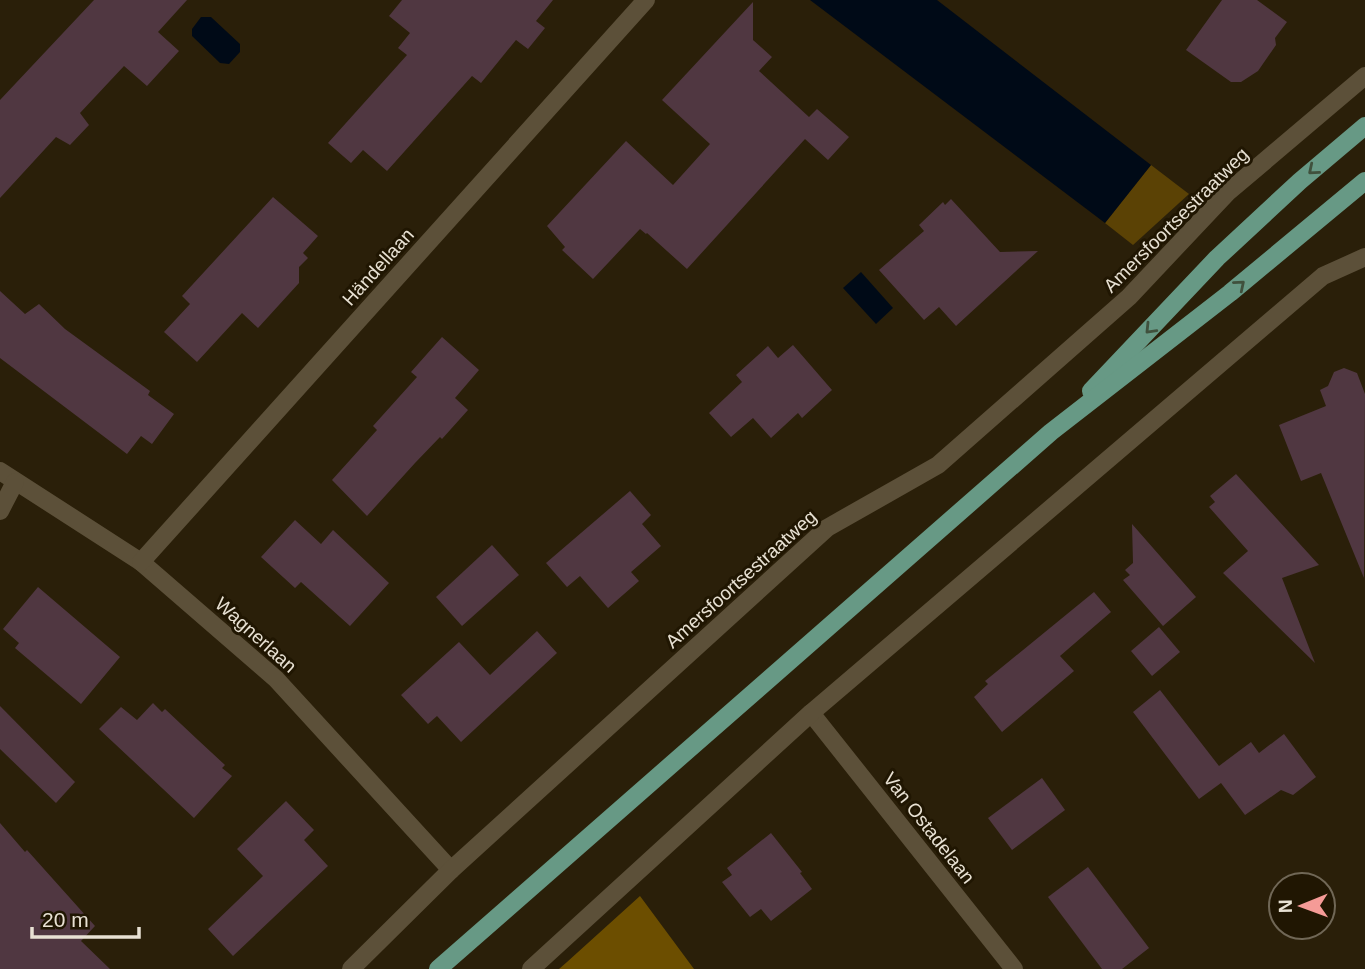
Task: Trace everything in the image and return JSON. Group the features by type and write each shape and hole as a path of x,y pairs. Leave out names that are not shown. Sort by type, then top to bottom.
{"main road":[{"path":"1051,432 1217,258 1300,181 1364,129"},
{"path":"438,969 1051,432 1230,293 1365,181"}],"street":[{"name":"Händellaan","path":"141,562 646,0"},
{"name":"Amersfoortsestraatweg","path":"351,969 451,870 827,528 938,465 1129,297 1227,194 1365,76"},
{"path":"531,969 811,713 1323,276 1365,257"},
{"name":"Wagnerlaan","path":"0,471 141,562 276,679 451,870"},
{"path":"0,511 15,482"},
{"name":"Van Ostadelaan","path":"811,713 1014,969"}],"shaded area":[{"path":"810,0 937,0 1151,165 1105,223"},
{"path":"201,17 211,17 240,44 240,52 229,64 220,63 192,36 192,29"},
{"path":"1151,165 1189,194 1133,245 1105,223"},
{"path":"861,272 893,308 876,324 843,288"},
{"path":"640,896 694,969 559,969 567,962"}],"building":[{"path":"94,0 187,0 158,32 179,51 147,86 124,66 80,113 89,125 70,145 56,137 0,198 0,100"},
{"path":"402,0 553,0 536,21 545,28 528,49 516,40 481,83 472,76 387,171 363,150 351,163 328,143 407,55 398,48 410,33 389,16"},
{"path":"1222,0 1257,0 1287,22 1275,38 1276,45 1258,71 1241,82 1231,82 1186,50"},
{"path":"753,2 753,40 772,57 759,71 809,117 817,109 849,137 828,160 805,139 687,269 640,229 593,279 562,250 565,247 547,226 626,141 673,185 710,144 662,100"},
{"path":"273,197 318,236 303,253 308,258 299,267 299,283 258,328 242,313 197,362 164,332 190,304 182,296"},
{"path":"951,199 1000,252 1038,251 956,326 939,307 924,320 879,270 924,231 919,225 943,202 945,205"},
{"path":"0,291 25,314 39,304 65,329 150,391 148,395 174,414 152,444 141,436 127,454 0,358"},
{"path":"442,337 479,370 455,398 468,410 367,516 332,480 377,430 373,426 417,377 411,372"},
{"path":"793,345 832,390 802,418 798,413 771,438 753,418 731,437 709,413 742,382 736,375 768,346 778,358"},
{"path":"1344,368 1357,373 1365,394 1364,578 1321,473 1301,481 1279,425 1326,406 1320,390 1328,386 1334,372"},
{"path":"1236,474 1319,565 1282,578 1315,663 1223,573 1248,551 1209,507 1215,502 1210,496"},
{"path":"630,491 651,515 642,524 661,546 631,572 639,581 608,608 580,576 567,587 546,563"},
{"path":"295,520 321,544 333,530 389,583 350,626 301,582 295,588 261,557"},
{"path":"1132,524 1196,597 1163,626 1123,580 1130,575 1125,570 1133,563"},
{"path":"492,545 519,575 462,626 436,597"},
{"path":"38,587 120,657 81,704 15,648 19,643 3,629"},
{"path":"1094,592 1111,612 1060,656 1074,671 1002,732 974,697 988,684 985,681"},
{"path":"1159,627 1180,652 1152,676 1131,651"},
{"path":"537,631 557,653 461,742 437,716 428,724 401,695 459,642 490,675"},
{"path":"1160,690 1219,766 1251,742 1259,753 1284,734 1316,777 1293,795 1281,790 1245,815 1221,783 1199,799 1133,712"},
{"path":"153,703 162,712 165,709 225,765 222,768 232,776 194,818 99,729 121,707 137,720"},
{"path":"0,706 75,782 56,803 0,749"},
{"path":"1042,778 1065,810 1012,850 988,818"},
{"path":"286,801 314,830 304,840 328,866 233,956 208,929 263,876 237,849"},
{"path":"0,823 95,926 81,941 110,969 0,969"},
{"path":"771,833 812,889 771,921 761,909 750,917 722,882 732,875 727,868"},
{"path":"1088,867 1149,948 1122,969 1102,969 1048,897"}]}
